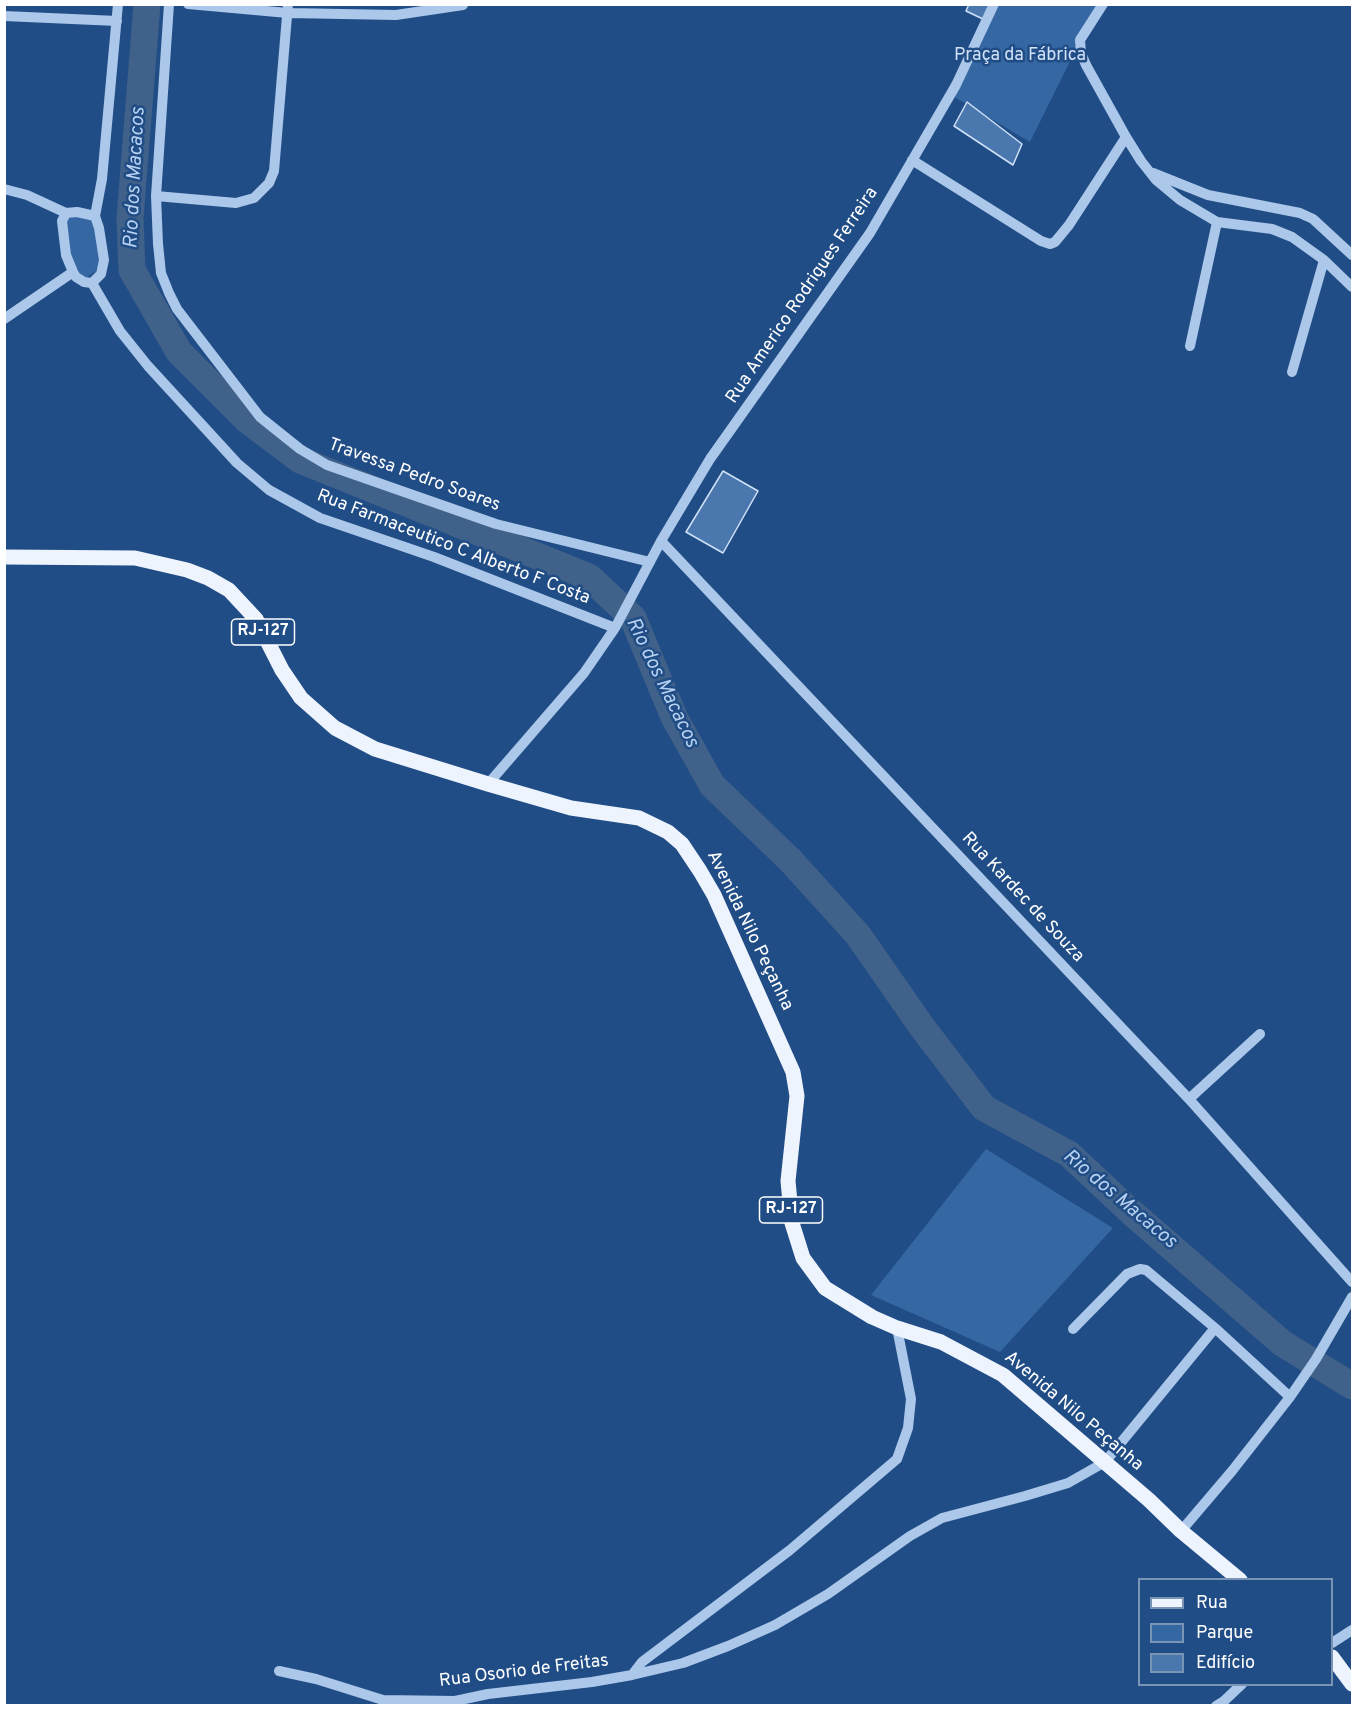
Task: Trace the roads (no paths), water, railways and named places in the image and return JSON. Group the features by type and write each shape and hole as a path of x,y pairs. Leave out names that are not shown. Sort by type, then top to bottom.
{"main road":[{"name":"Avenida Nilo Peçanha","path":"4,557 135,558 187,570 208,578 229,590 256,619 282,670 301,698 335,728 375,749 571,808 639,818 668,832 682,844 691,856 714,895 794,1072 798,1096 788,1181 792,1223 803,1258 825,1288 872,1317 897,1328 941,1342 1003,1375 1149,1500 1180,1531 1238,1578"},
{"path":"1333,1658 1353,1684"}],"street":[{"path":"66,213 62,221 66,255 76,277 92,284 101,274 104,260 95,216 102,179 118,4"},
{"name":"Travessa Pedro Soares","path":"169,4 156,196 161,273 177,309 260,417 300,449 327,465 496,524 650,562"},
{"path":"188,4 288,9 397,10 463,5"},
{"name":"Rua Americo Rodrigues Ferreira","path":"488,784 584,673 617,625 661,541 710,459 870,233 956,85 994,4"},
{"path":"1103,4 1080,40 1082,52 1086,66 1126,137 1150,172 1180,200 1217,222 1272,229 1292,237 1324,260 1353,287"},
{"path":"156,196 236,203 254,198 269,183 274,171 288,9"},
{"path":"4,16 117,21"},
{"path":"912,160 1041,241 1050,244 1055,242 1069,225 1126,137"},
{"path":"1150,172 1208,195 1300,213 1313,219 1353,255"},
{"path":"4,189 27,195 66,213 77,212 95,216"},
{"path":"1190,346 1217,222"},
{"path":"1292,372 1324,260"},
{"path":"4,319 73,272"},
{"name":"Rua Farmaceutico C Alberto F Costa","path":"92,284 120,331 148,366 237,463 269,490 320,518 434,557 617,625"},
{"name":"Rua Kardec de Souza","path":"661,541 1189,1099 1353,1282"},
{"path":"1189,1099 1260,1034"},
{"path":"1073,1329 1127,1274 1140,1269 1146,1270 1215,1328 1290,1397"},
{"path":"1180,1531 1232,1471 1290,1397 1353,1297"},
{"path":"632,1675 642,1662 790,1550 897,1459 908,1428 911,1399 897,1328"},
{"path":"1105,1462 1215,1328"},
{"name":"Rua Osorio de Freitas","path":"279,1671 316,1679 383,1700 455,1701 488,1694 592,1682 683,1663 775,1625 828,1594 910,1536 942,1518 1068,1483 1105,1462"},
{"path":"1333,1641 1353,1630"},
{"path":"1216,1706 1240,1686"}],"waterway":[{"name":"Rio dos Macacos","path":"147,4 130,218 132,270 179,352 247,420 300,460 589,577 633,618 674,717 712,785 791,861 858,935 922,1027 984,1108 1069,1154 1131,1212 1282,1343 1352,1386"}],"park label":[{"name":"Praça da Fábrica","path":"1020,56"}]}
